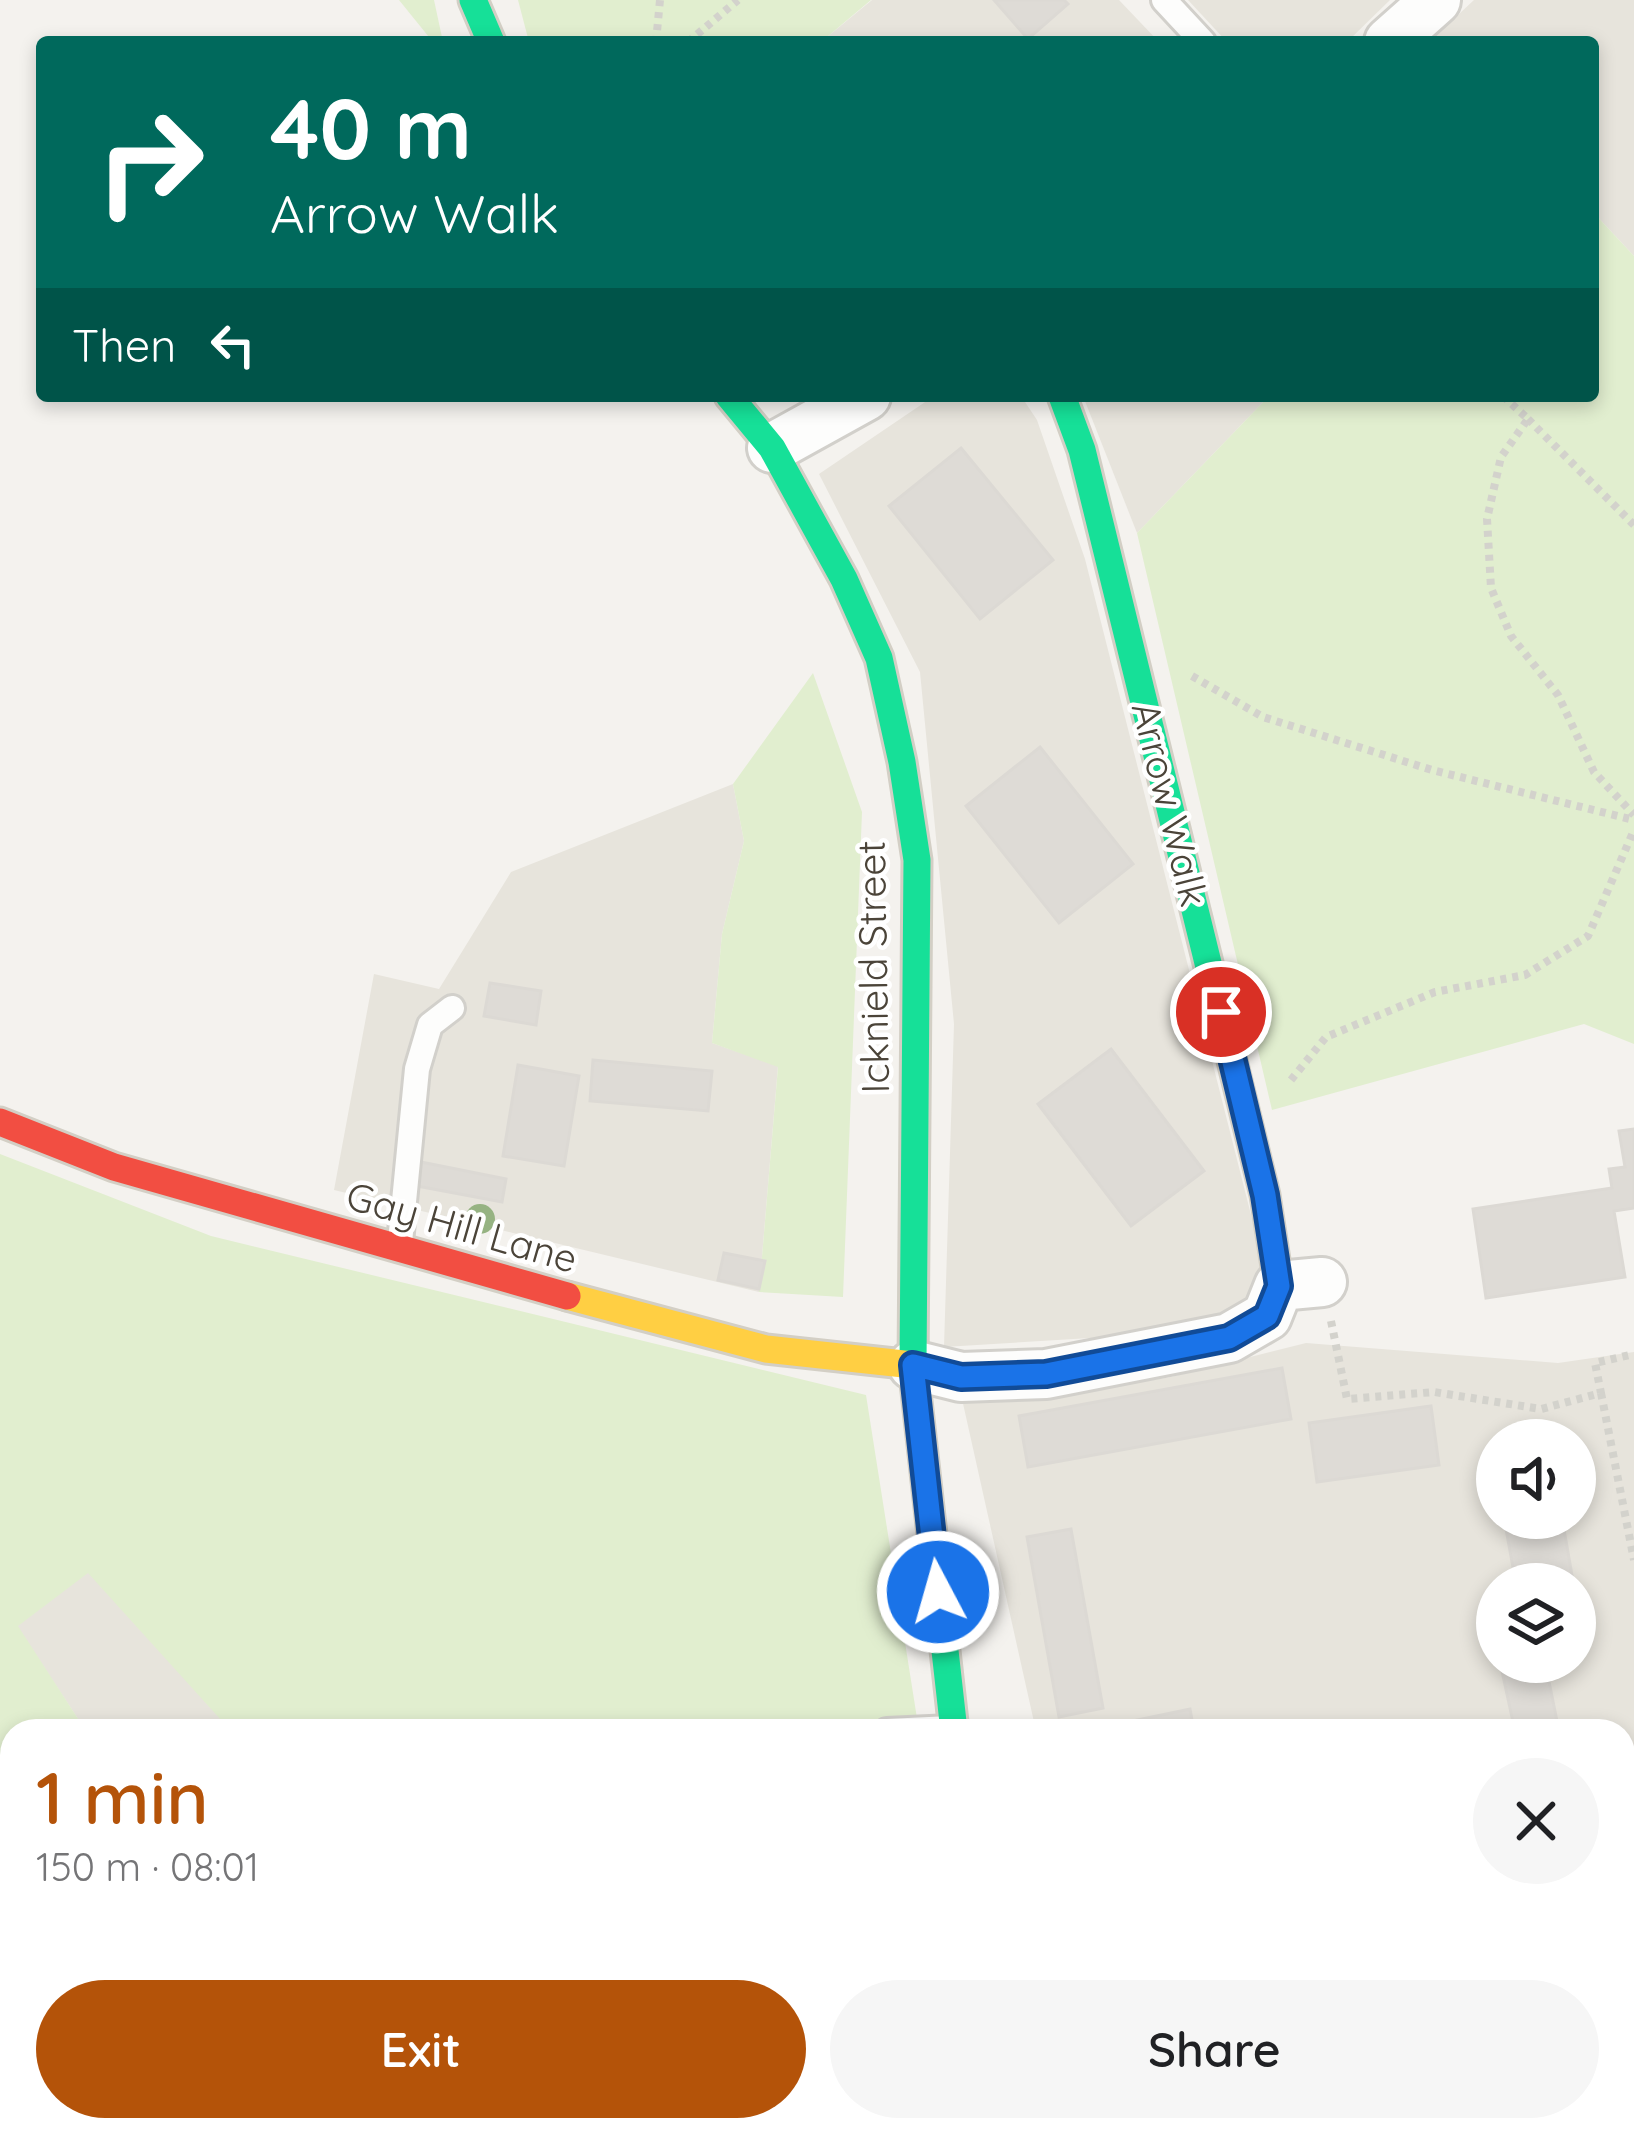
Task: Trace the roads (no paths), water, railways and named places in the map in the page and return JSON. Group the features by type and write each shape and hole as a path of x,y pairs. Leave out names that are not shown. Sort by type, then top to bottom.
{"street":[{"path":"473,0 488,36"},
{"path":"1396,36 1436,0"},
{"name":"Icknield Street","path":"734,402 772,448 844,579 879,658 917,860 913,1365 953,1719"},
{"path":"772,448 855,402"},
{"name":"Arrow Walk","path":"1064,402 1082,450 1265,1195 1301,1284"},
{"name":"Gay Hill Lane","path":"0,1122 114,1167 400,1251 766,1349 913,1365"},
{"path":"913,1365 961,1377 1046,1374 1229,1338 1267,1316 1301,1284"}],"lane":[{"path":"1164,0 1197,36"},
{"path":"400,1251 418,1069 430,1025 452,1008"}]}
